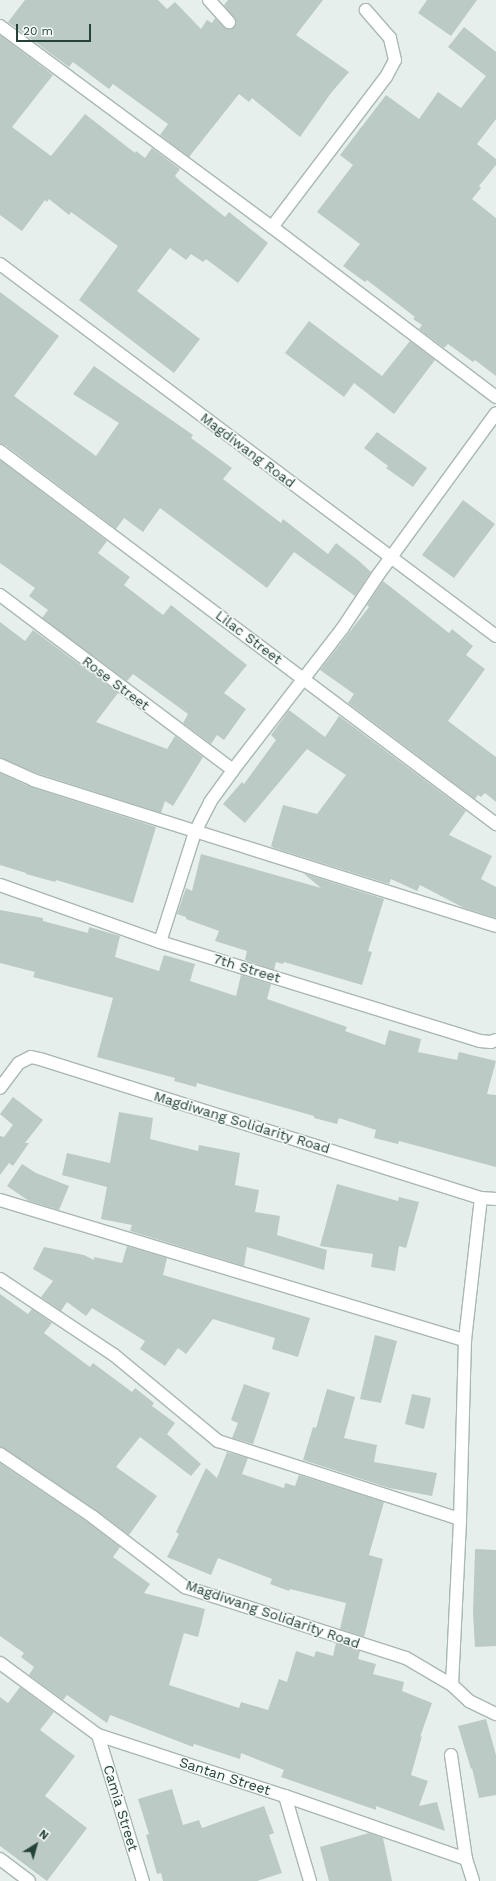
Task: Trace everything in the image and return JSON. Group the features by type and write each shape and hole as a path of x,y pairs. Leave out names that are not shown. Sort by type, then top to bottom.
{"street":[{"path":"209,0 229,22"},
{"path":"272,227 386,77 395,60 390,38 366,10"},
{"path":"0,26 272,227 496,398"},
{"name":"Magdiwang Road","path":"0,264 392,556 496,636"},
{"path":"160,942 195,832 210,802 342,629 392,556 496,413"},
{"name":"Lilac Street","path":"0,451 304,678 496,824"},
{"name":"Rose Street","path":"0,595 233,770"},
{"path":"0,765 33,780 496,926"},
{"name":"7th Street","path":"0,885 160,942 480,1041 491,1042 496,1040"},
{"name":"Magdiwang Solidarity Road","path":"0,1088 19,1063 31,1057 40,1059 481,1198 496,1199"},
{"path":"452,1685 460,1519 465,1340 481,1198"},
{"path":"0,1200 465,1340"},
{"path":"0,1279 114,1355 218,1441 460,1519"},
{"name":"Magdiwang Solidarity Road","path":"0,1454 93,1517 185,1587 406,1658 452,1685 470,1701 496,1714"},
{"name":"Santan Street","path":"0,1663 98,1735 284,1796 466,1859"},
{"name":"Camia Street","path":"98,1735 143,1881"},
{"path":"451,1755 466,1859 473,1881"},
{"path":"284,1796 310,1881"},
{"path":"0,1859 29,1881"}],"building":[{"path":"25,0 158,0 167,9 175,2 201,29 207,20 212,23 215,18 224,27 230,29 234,27 236,21 224,5 228,0 323,0 296,35 349,72 331,93 300,137 252,98 249,102 239,94 189,157 160,135 168,124 113,84 109,89 73,62 69,67 8,22"},
{"path":"427,0 477,0 451,36 418,13"},
{"path":"464,27 496,52 496,119 477,144 496,159 496,165 479,186 481,188 472,199 496,218 496,376 475,360 473,362 448,344 444,348 419,329 422,325 413,319 415,317 367,280 365,282 343,266 360,244 317,212 353,165 340,155 386,95 419,119 438,92 461,108 486,76 448,47"},
{"path":"0,35 53,75 12,127 51,156 85,114 135,153 136,151 145,158 152,148 180,169 175,176 180,181 225,217 229,212 268,243 238,283 206,259 203,262 191,254 186,260 170,248 137,291 200,339 174,373 79,300 118,246 71,212 69,215 49,199 47,202 45,200 22,231 0,215"},
{"path":"0,292 59,336 14,396 96,456 119,423 73,394 94,366 193,435 191,438 232,468 223,479 281,523 283,519 328,554 336,543 359,561 371,572 355,596 294,552 267,588 160,508 143,532 124,518 116,529 5,445 0,444"},
{"path":"309,321 382,376 410,341 435,360 394,414 354,383 344,397 285,353"},
{"path":"377,432 427,468 413,487 386,468 388,466 364,448"},
{"path":"0,460 107,541 98,553 130,577 124,585 163,615 171,605 247,665 224,693 246,709 224,740 217,735 211,744 183,723 188,714 133,674 127,681 42,618 48,610 29,596 35,588 0,563"},
{"path":"463,500 495,524 454,578 422,555"},
{"path":"383,581 449,633 452,629 473,646 466,655 485,669 448,721 496,757 496,802 485,793 481,797 478,795 475,799 348,703 354,694 320,670 369,607 367,605"},
{"path":"0,622 25,641 33,630 118,693 96,722 167,749 175,736 203,757 173,806 165,801 161,813 36,773 0,758"},
{"path":"289,710 325,737 339,716 466,811 449,835 492,856 481,879 496,887 496,918 464,908 420,885 417,891 391,879 389,884 271,846 283,805 317,814 346,775 307,749 245,823 223,804 242,782 244,784 276,740 271,735"},
{"path":"0,773 31,787 156,827 133,903 56,880 55,882 26,874 0,865"},
{"path":"201,854 321,888 303,873 384,899 368,951 372,952 362,985 284,962 283,964 276,962 274,970 245,960 247,951 215,941 219,931 186,919 186,917 177,914 186,888 192,891"},
{"path":"0,910 43,918 43,921 88,933 89,927 120,936 115,957 159,971 164,955 195,964 190,981 236,996 241,975 271,984 267,999 347,1027 345,1031 385,1045 389,1030 421,1039 418,1052 457,1060 459,1052 496,1061 487,1094 496,1095 496,1167 399,1141 398,1144 374,1138 376,1130 339,1118 337,1124 314,1118 314,1116 197,1083 196,1087 174,1081 175,1078 97,1057 113,998 33,977 35,972 0,963"},
{"path":"13,1097 43,1120 25,1143 29,1143 13,1166 9,1163 0,1175 0,1136 4,1137 13,1125 0,1114"},
{"path":"119,1112 153,1118 150,1139 198,1151 199,1145 240,1153 235,1185 259,1190 255,1212 280,1216 277,1235 327,1250 324,1270 247,1247 244,1266 130,1231 132,1225 101,1219 107,1187 62,1175 67,1153 110,1163"},
{"path":"22,1164 36,1173 69,1186 59,1210 29,1201 7,1186"},
{"path":"337,1184 398,1201 399,1197 419,1202 406,1248 399,1246 395,1271 371,1267 373,1254 320,1246"},
{"path":"127,1246 167,1258 163,1275 310,1318 298,1357 272,1349 275,1338 213,1319 186,1354 178,1348 165,1366 140,1349 145,1341 92,1308 86,1316 67,1302 61,1311 41,1297 53,1281 33,1269 44,1247 84,1255 94,1260 94,1257 122,1263"},
{"path":"0,1294 28,1314 32,1309 52,1323 44,1333 90,1367 93,1363 132,1392 135,1388 154,1403 152,1406 175,1423 167,1434 201,1464 191,1476 140,1437 116,1467 157,1496 129,1535 97,1511 0,1447"},
{"path":"375,1335 397,1341 381,1403 360,1399"},
{"path":"244,1384 270,1393 253,1444 232,1438 238,1423 231,1420"},
{"path":"327,1389 355,1397 344,1438 377,1445 374,1462 437,1473 432,1496 389,1488 303,1460 313,1427 316,1428"},
{"path":"412,1394 431,1398 424,1429 405,1424"},
{"path":"227,1452 248,1458 242,1474 284,1488 285,1483 295,1486 299,1475 384,1502 369,1555 383,1559 364,1637 340,1629 346,1603 290,1589 289,1591 270,1584 272,1579 218,1558 211,1575 167,1557 179,1534 176,1532 206,1468 217,1478"},
{"path":"0,1463 89,1523 120,1547 113,1557 150,1584 144,1593 205,1609 198,1637 184,1633 169,1685 239,1708 241,1702 268,1710 279,1679 287,1682 296,1651 314,1657 316,1651 333,1656 336,1643 360,1651 358,1659 376,1664 373,1674 404,1682 402,1691 432,1703 420,1737 422,1736 411,1775 428,1781 419,1806 437,1802 445,1831 376,1806 376,1810 281,1777 284,1770 241,1753 240,1759 194,1744 193,1747 110,1715 107,1723 67,1695 63,1700 29,1675 34,1667 21,1657 24,1653 0,1636"},
{"path":"475,1549 496,1550 496,1646 475,1647 473,1614"},
{"path":"20,1687 54,1712 40,1730 75,1756 45,1796 87,1828 47,1881 0,1846 0,1697 8,1703"},
{"path":"486,1719 496,1755 496,1795 479,1798 472,1768 471,1769 458,1726"},
{"path":"172,1789 183,1825 199,1820 202,1828 264,1806 274,1833 269,1835 282,1873 257,1881 163,1881 161,1873 157,1874 146,1835 149,1834 138,1799"},
{"path":"369,1833 383,1838 392,1881 329,1881 320,1847"}]}
